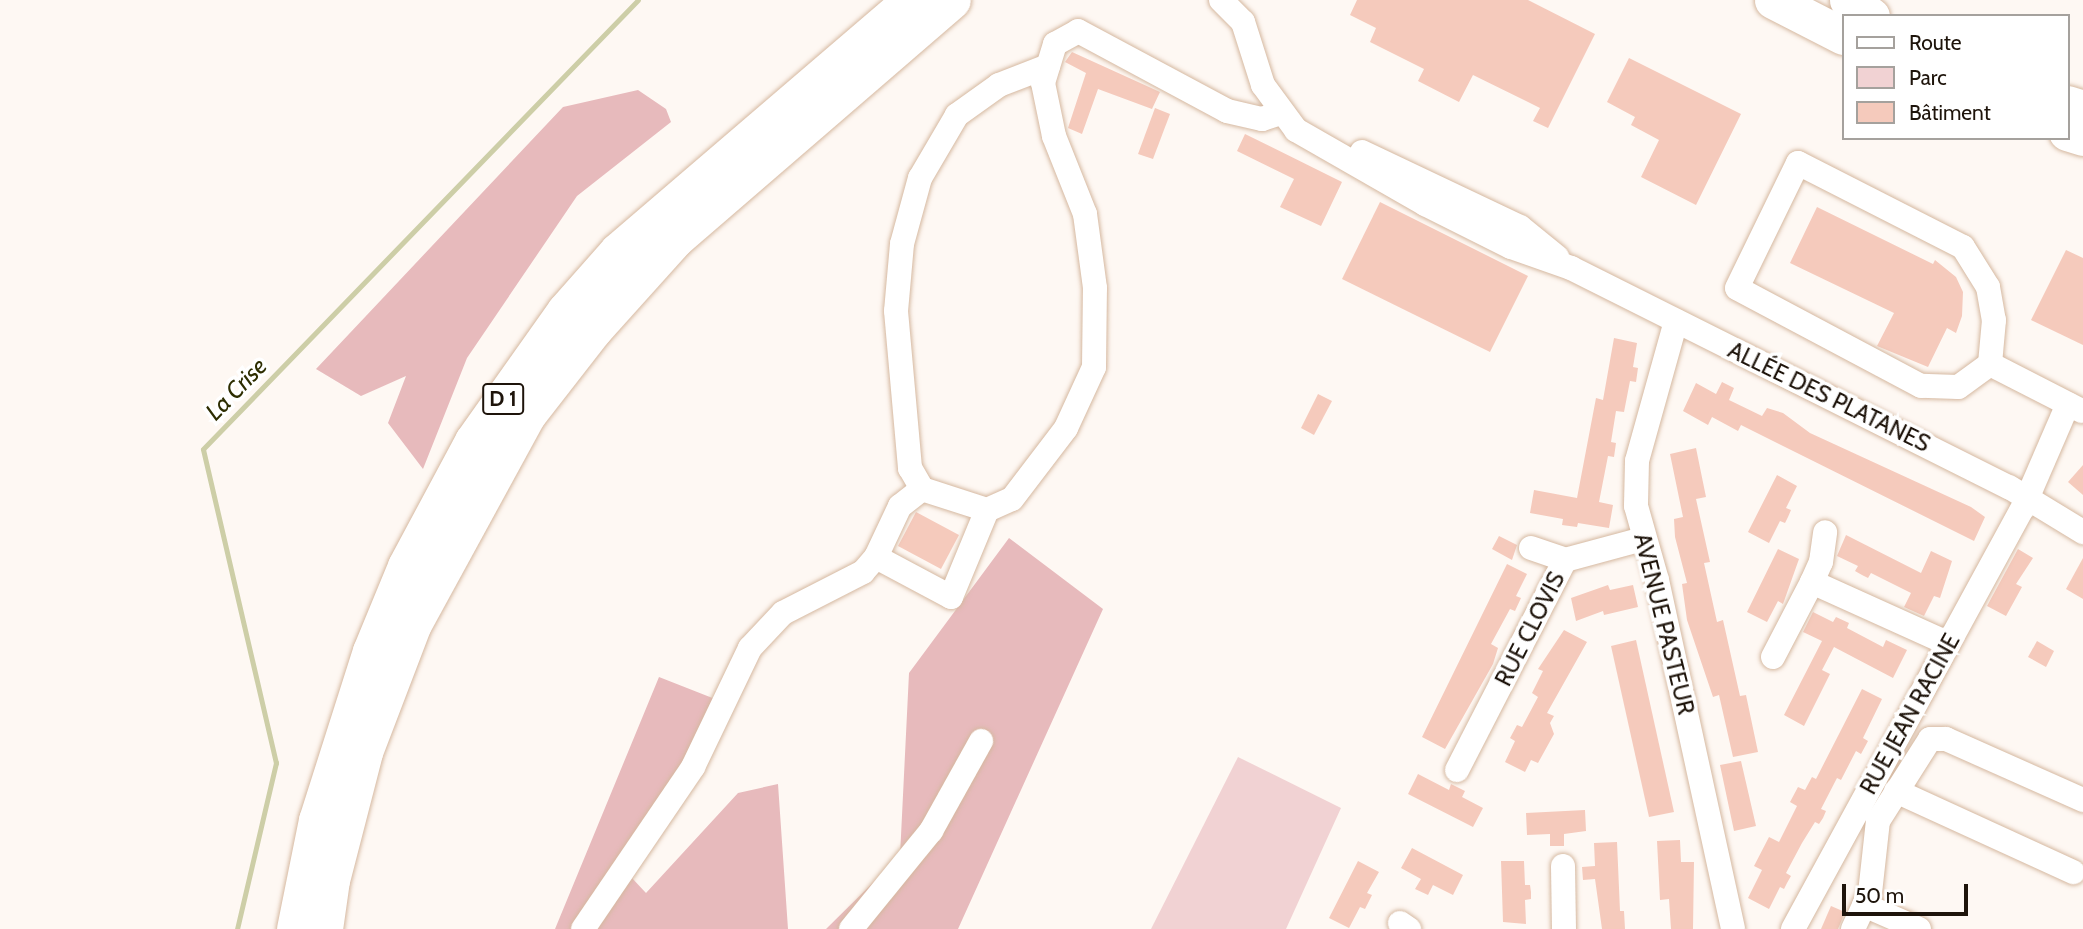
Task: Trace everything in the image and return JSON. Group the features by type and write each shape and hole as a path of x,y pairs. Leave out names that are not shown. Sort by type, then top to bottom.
{"highway":[{"name":"D 1","path":"295,929 317,820 371,651 406,566 473,441 565,311 618,251 911,0"},
{"name":"D 1","path":"324,929 331,880 364,752 413,624 527,415 594,329 674,240 952,0"},
{"path":"1773,0 1842,35"},
{"path":"1828,0 1856,14"},
{"path":"1848,0 1868,14"}],"street":[{"name":"ALLÉE DES PLATANES","path":"1221,0 1243,22 1263,85 1296,131 1319,143 1364,153 1520,227 1571,268 2009,486 2027,500 2083,532"},
{"path":"1048,66 999,85 957,115 920,178 902,244 896,311 910,468 922,489 987,510 1012,499 1066,428 1094,367 1095,288 1085,214 1054,136 1043,83 1055,44 1078,31 1227,111 1262,119 1281,113"},
{"path":"1798,163 1963,247 1988,287 1994,320 1990,364 1958,387 1921,386 1737,288 1798,163"},
{"name":"AVENUE PASTEUR","path":"1676,321 1637,461 1636,506 1660,593 1733,929"},
{"path":"1990,364 2076,408"},
{"name":"RUE JEAN RACINE","path":"1793,929 2076,408"},
{"path":"583,929 693,767 750,648 783,613 863,572 876,557 900,506 922,489"},
{"path":"876,557 951,597 987,510"},
{"path":"1773,657 1812,582 1825,532"},
{"name":"RUE CLOVIS","path":"1457,770 1565,560 1643,539"},
{"path":"1531,548 1565,560"},
{"path":"1812,582 1949,644"},
{"path":"1853,929 1864,905 1878,821 1924,746 1937,737 2083,800"},
{"path":"851,929 931,831 981,741"},
{"path":"1896,792 2073,872"},
{"path":"1563,866 1564,929"},
{"path":"1864,905 1919,929"}],"green space":[{"path":"1238,757 1341,808 1286,929 1151,929"}],"shaded area":[{"path":"638,90 666,109 671,122 577,196 467,358 423,469 388,423 406,376 361,396 316,369 563,107"},
{"path":"1009,538 1103,609 958,929 826,929 900,856 909,673"},
{"path":"659,677 715,699 631,877 646,893 738,793 778,784 788,929 555,929"}],"building":[{"path":"1357,0 1528,0 1595,34 1548,128 1533,121 1540,108 1473,75 1459,102 1418,81 1424,69 1370,42 1376,28 1350,15"},
{"path":"1072,52 1160,92 1152,109 1098,89 1082,134 1068,128 1086,73 1065,62"},
{"path":"1629,58 1741,114 1696,205 1641,177 1659,140 1631,125 1635,117 1607,102"},
{"path":"1155,108 1170,114 1153,159 1138,154"},
{"path":"1245,134 1342,182 1321,226 1280,207 1294,179 1237,151"},
{"path":"1380,202 1528,276 1490,352 1342,279"},
{"path":"1817,207 1933,264 1935,260 1956,277 1963,292 1962,316 1956,333 1947,328 1928,367 1877,346 1894,313 1790,263"},
{"path":"2066,250 2083,258 2083,345 2031,320"},
{"path":"1614,338 1637,343 1633,367 1638,368 1636,382 1630,381 1624,412 1616,411 1611,442 1616,443 1614,457 1608,456 1599,502 1613,505 1609,528 1578,523 1577,527 1562,525 1563,519 1530,513 1534,490 1577,498 1596,398 1603,400"},
{"path":"1722,382 1734,388 1729,400 1762,416 1767,408 1783,413 1810,433 1971,507 1985,517 1974,541 1741,425 1738,431 1712,417 1708,425 1683,411 1696,383 1716,394"},
{"path":"1318,394 1332,401 1314,435 1301,428"},
{"path":"1696,448 1706,497 1696,499 1710,562 1704,563 1717,622 1723,620 1740,696 1746,695 1758,752 1733,757 1719,695 1713,697 1687,620 1682,584 1687,583 1675,537 1674,519 1683,517 1670,454"},
{"path":"2083,465 2083,495 2068,482"},
{"path":"1777,475 1797,486 1786,508 1791,510 1788,517 1785,523 1780,521 1769,543 1748,532"},
{"path":"916,512 959,535 941,569 898,546"},
{"path":"1846,535 1921,573 1931,551 1952,561 1940,598 1934,596 1924,616 1904,607 1911,593 1871,573 1868,578 1855,571 1858,566 1837,556"},
{"path":"1499,536 1517,545 1512,560 1492,549"},
{"path":"1778,549 1799,559 1783,604 1778,601 1767,622 1747,612"},
{"path":"2018,549 2033,558 2016,584 2022,587 2006,616 1987,606"},
{"path":"2083,558 2083,599 2066,589"},
{"path":"1507,564 1527,574 1516,596 1521,598 1515,611 1510,609 1491,644 1498,648 1493,664 1445,749 1422,737"},
{"path":"1608,585 1610,590 1633,585 1638,607 1604,615 1603,611 1576,621 1571,598"},
{"path":"1813,612 1833,622 1836,617 1849,623 1847,628 1883,647 1886,640 1907,650 1893,678 1834,647 1822,670 1830,674 1804,726 1784,715 1822,641 1803,632"},
{"path":"1564,630 1587,642 1547,713 1554,716 1550,723 1554,734 1538,763 1531,760 1525,772 1505,762 1515,741 1510,738 1517,725 1522,727 1538,697 1532,693 1543,671 1538,669"},
{"path":"1636,640 1674,812 1649,817 1611,646"},
{"path":"2037,641 2054,651 2046,667 2028,657"},
{"path":"1862,689 1882,699 1863,738 1868,741 1861,754 1856,751 1841,780 1837,778 1821,809 1826,811 1823,818 1819,824 1815,822 1802,843 1786,873 1791,876 1784,889 1780,887 1769,909 1748,898 1762,870 1754,866 1769,837 1779,842 1797,806 1790,802 1798,787 1805,790 1812,777 1816,779"},
{"path":"1741,761 1756,826 1734,831 1720,765"},
{"path":"1418,774 1449,790 1451,784 1465,791 1462,797 1483,808 1473,827 1408,794"},
{"path":"1585,810 1586,831 1564,834 1564,846 1550,846 1550,834 1527,835 1526,813"},
{"path":"1680,840 1681,862 1694,862 1693,929 1671,929 1669,899 1660,900 1657,841"},
{"path":"1617,842 1620,911 1624,911 1625,929 1602,929 1595,879 1583,880 1582,867 1595,866 1594,843"},
{"path":"1412,848 1463,875 1453,895 1433,885 1428,895 1415,889 1421,879 1401,868"},
{"path":"1358,861 1379,872 1367,893 1372,895 1365,909 1360,907 1349,928 1329,918"},
{"path":"1501,861 1524,861 1525,885 1530,885 1531,892 1531,899 1525,900 1526,924 1503,922"},
{"path":"1831,906 1845,912 1838,929 1821,929"}],"waterway":[{"name":"La Crise","path":"237,929 276,763 203,449 638,0"}]}
